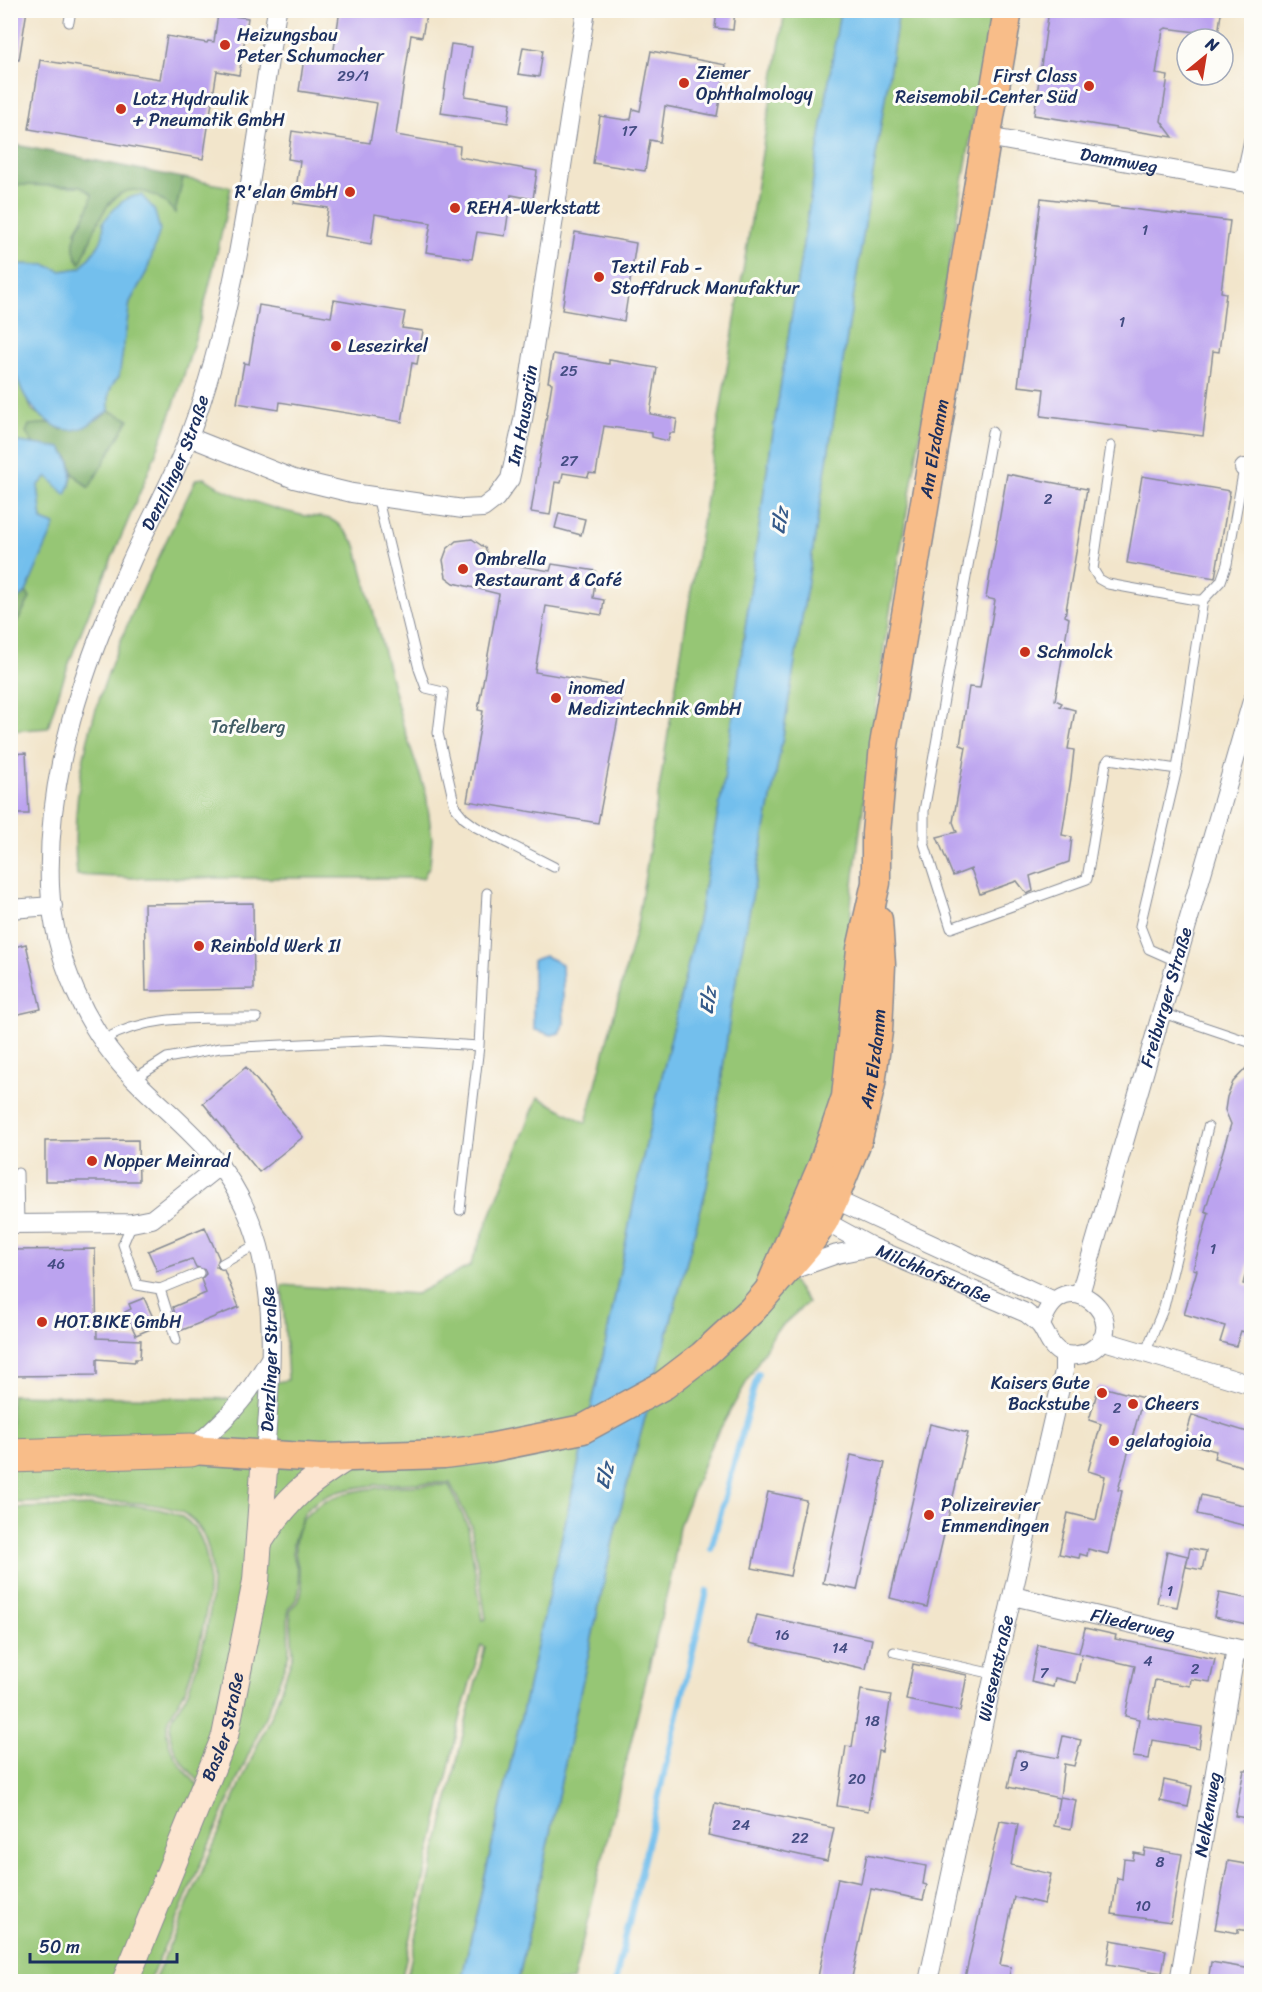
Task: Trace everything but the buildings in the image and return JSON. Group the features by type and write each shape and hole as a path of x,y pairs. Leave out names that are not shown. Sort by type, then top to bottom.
{"highway":[{"path":"10,1456 190,1450"}],"main road":[{"name":"Am Elzdamm","path":"190,1450 348,1457 444,1454 504,1446 583,1429 664,1385 702,1356 746,1316 778,1279 822,1195 871,1084 878,1031 881,965 876,888 876,833 884,745 1008,10"}],"street":[{"name":"Denzlinger Straße","path":"265,1455 270,1307 259,1243 239,1196 220,1165 199,1140 134,1079 103,1040 73,986 57,933 51,866 56,798 66,737 77,698 103,624 189,437 219,345 277,10"},
{"name":"Im Hausgrün","path":"189,437 294,479 377,496 463,509 483,508 496,498 510,479 523,420 586,10"},
{"name":"Dammweg","path":"987,137 1144,167 1246,183"},
{"name":"Freiburger Straße","path":"1080,1294 1163,1013 1251,701"},
{"path":"10,909 53,906"},
{"path":"15,1224 132,1223 152,1218 220,1165"},
{"name":"Milchhofstraße","path":"822,1195 872,1247 1026,1313 1041,1326 1053,1347 1064,1355"},
{"name":"Milchhofstraße","path":"822,1195 1054,1301"},
{"path":"778,1279 837,1254 872,1247"},
{"path":"1041,1326 1048,1308 1065,1294 1080,1294 1094,1301 1102,1311 1105,1322 1101,1340 1085,1353 1064,1355"},
{"path":"1101,1340 1251,1385"},
{"name":"Wiesenstraße","path":"928,1982 994,1674 1064,1371 1064,1355"},
{"path":"190,1450 234,1412 249,1393 270,1358"},
{"name":"Basler Straße","path":"125,1982 225,1736 252,1606 265,1455"},
{"path":"259,1542 281,1509 299,1490 348,1457"},
{"name":"Fliederweg","path":"1013,1596 1244,1651"},
{"name":"Nelkenweg","path":"1179,1982 1244,1651"}],"lane":[{"path":"69,22 71,10"},
{"path":"1246,183 1251,126"},
{"path":"992,432 924,811 924,843 951,928 1087,879 1106,763 1109,759 1177,769"},
{"path":"1111,446 1093,569 1099,579 1108,584 1203,600"},
{"path":"1176,961 1149,949 1140,926 1177,769 1203,600 1221,581 1227,564 1248,469"},
{"path":"377,496 419,669 426,688 443,692 438,713 438,733 455,807 464,819 476,827 554,867"},
{"path":"460,1210 479,1046 487,893"},
{"path":"1163,1013 1251,1043"},
{"path":"103,1040 134,1025 157,1021 256,1018"},
{"path":"134,1079 167,1058 220,1048 383,1040 479,1046"},
{"path":"1146,1352 1164,1306 1208,1127"},
{"path":"15,1224 18,1173"},
{"path":"132,1223 123,1244 137,1285 160,1289 199,1274"},
{"path":"222,1264 259,1243"},
{"path":"160,1289 176,1340"},
{"path":"894,1652 994,1674"}],"green space":[{"path":"785,11 840,11 766,477 724,781 697,926 641,1166 603,1356 461,1981 406,1981 485,1647 481,1645 462,1711 401,1981 154,1981 276,1703 293,1655 290,1609 301,1596 302,1589 295,1550 299,1527 311,1510 330,1499 353,1492 405,1486 449,1485 468,1527 483,1620 486,1619 471,1526 450,1483 435,1483 353,1488 319,1500 304,1513 296,1532 293,1546 300,1582 298,1596 288,1608 289,1654 272,1701 149,1982 131,1981 209,1792 179,1757 171,1740 170,1726 190,1686 205,1636 211,1599 210,1559 206,1542 198,1527 186,1515 172,1509 128,1502 11,1503 11,1395 239,1399 249,1387 288,1380 282,1285 416,1294 470,1266 538,1097 586,1123 637,925"},
{"path":"899,11 992,11 884,647 852,892 842,1059 833,1102 790,1215 770,1253 808,1302 775,1332 711,1445 679,1526 673,1568 573,1981 518,1982 616,1526 707,1186 732,1001 783,736"},
{"path":"11,144 183,178 175,213 160,199 146,192 128,191 117,196 102,215 80,263 75,254 75,237 92,194 81,186 11,185"},
{"path":"183,178 231,187 211,280 185,372 150,469 73,652 48,728 11,731 11,633 30,598 26,592 54,525 42,520 38,486 47,476 70,486 73,473 88,488 128,419 109,411 109,396 119,376 130,302 147,271 105,234 81,268 61,271 46,265 11,264 11,185 81,186 92,194 91,205 75,232 88,248 101,216 120,194 132,189 145,190 159,198 175,212"},
{"path":"10,347 17,378 32,410 51,423 29,426 26,433 34,445 19,442 11,447"},
{"path":"109,411 129,419 89,488 73,473 70,460 61,448 34,445 26,433 29,425 51,423 62,430 96,420"},
{"name":"Tafelberg","path":"205,478 238,496 264,505 301,515 330,519 341,527 356,545 402,722 426,793 432,838 430,865 423,878 135,878 77,875 75,823 81,771 93,720 109,670 129,621 196,479"},
{"path":"26,592 30,598 11,633 11,604"},
{"path":"133,1505 165,1510 182,1517 197,1531 205,1550 208,1599 204,1625 185,1690 167,1726 168,1740 174,1755 199,1787 119,1981 11,1982 10,1661 17,1647 15,1508"}],"water":[{"name":"Elz","path":"840,11 899,11 783,736 732,1001 707,1186 616,1526 518,1981 461,1982 603,1356 641,1166 697,926 724,781 766,477"},
{"path":"141,195 154,209 160,230 147,271 130,302 119,377 110,392 109,411 83,428 62,429 49,422 33,408 22,391 15,371 10,328 11,264 46,265 61,271 81,268 101,242 103,222 124,201"},
{"path":"19,442 61,448 68,459 71,476 66,495 47,476 38,486 42,520 55,525 26,592 11,604 10,447"},
{"path":"545,956 562,964 564,1023 559,1033 552,1035 535,1030 533,1020 533,960"}],"waterway":[{"path":"711,1549 758,1373"},
{"path":"615,1982 707,1591"}],"place":[{"name":"Heizungsbau Peter Schumacher","path":"225,45"},
{"name":"Ziemer Ophthalmology","path":"684,83"},
{"name":"First Class Reisemobil-Center Süd","path":"1089,86"},
{"name":"Lotz Hydraulik + Pneumatik GmbH","path":"121,109"},
{"name":"R'elan GmbH","path":"350,192"},
{"name":"REHA-Werkstatt","path":"455,208"},
{"name":"Textil Fab - Stoffdruck Manufaktur","path":"599,277"},
{"name":"Lesezirkel","path":"336,346"},
{"name":"Ombrella Restaurant & Café","path":"463,569"},
{"name":"Schmolck","path":"1025,652"},
{"name":"inomed Medizintechnik GmbH","path":"556,698"},
{"name":"Reinbold Werk II","path":"199,946"},
{"name":"Nopper Meinrad","path":"92,1161"},
{"name":"HOT.BIKE GmbH","path":"42,1322"},
{"name":"Kaisers Gute Backstube","path":"1102,1393"},
{"name":"Cheers","path":"1133,1404"},
{"name":"gelatogioia","path":"1114,1441"},
{"name":"Polizeirevier Emmendingen","path":"929,1515"}]}
